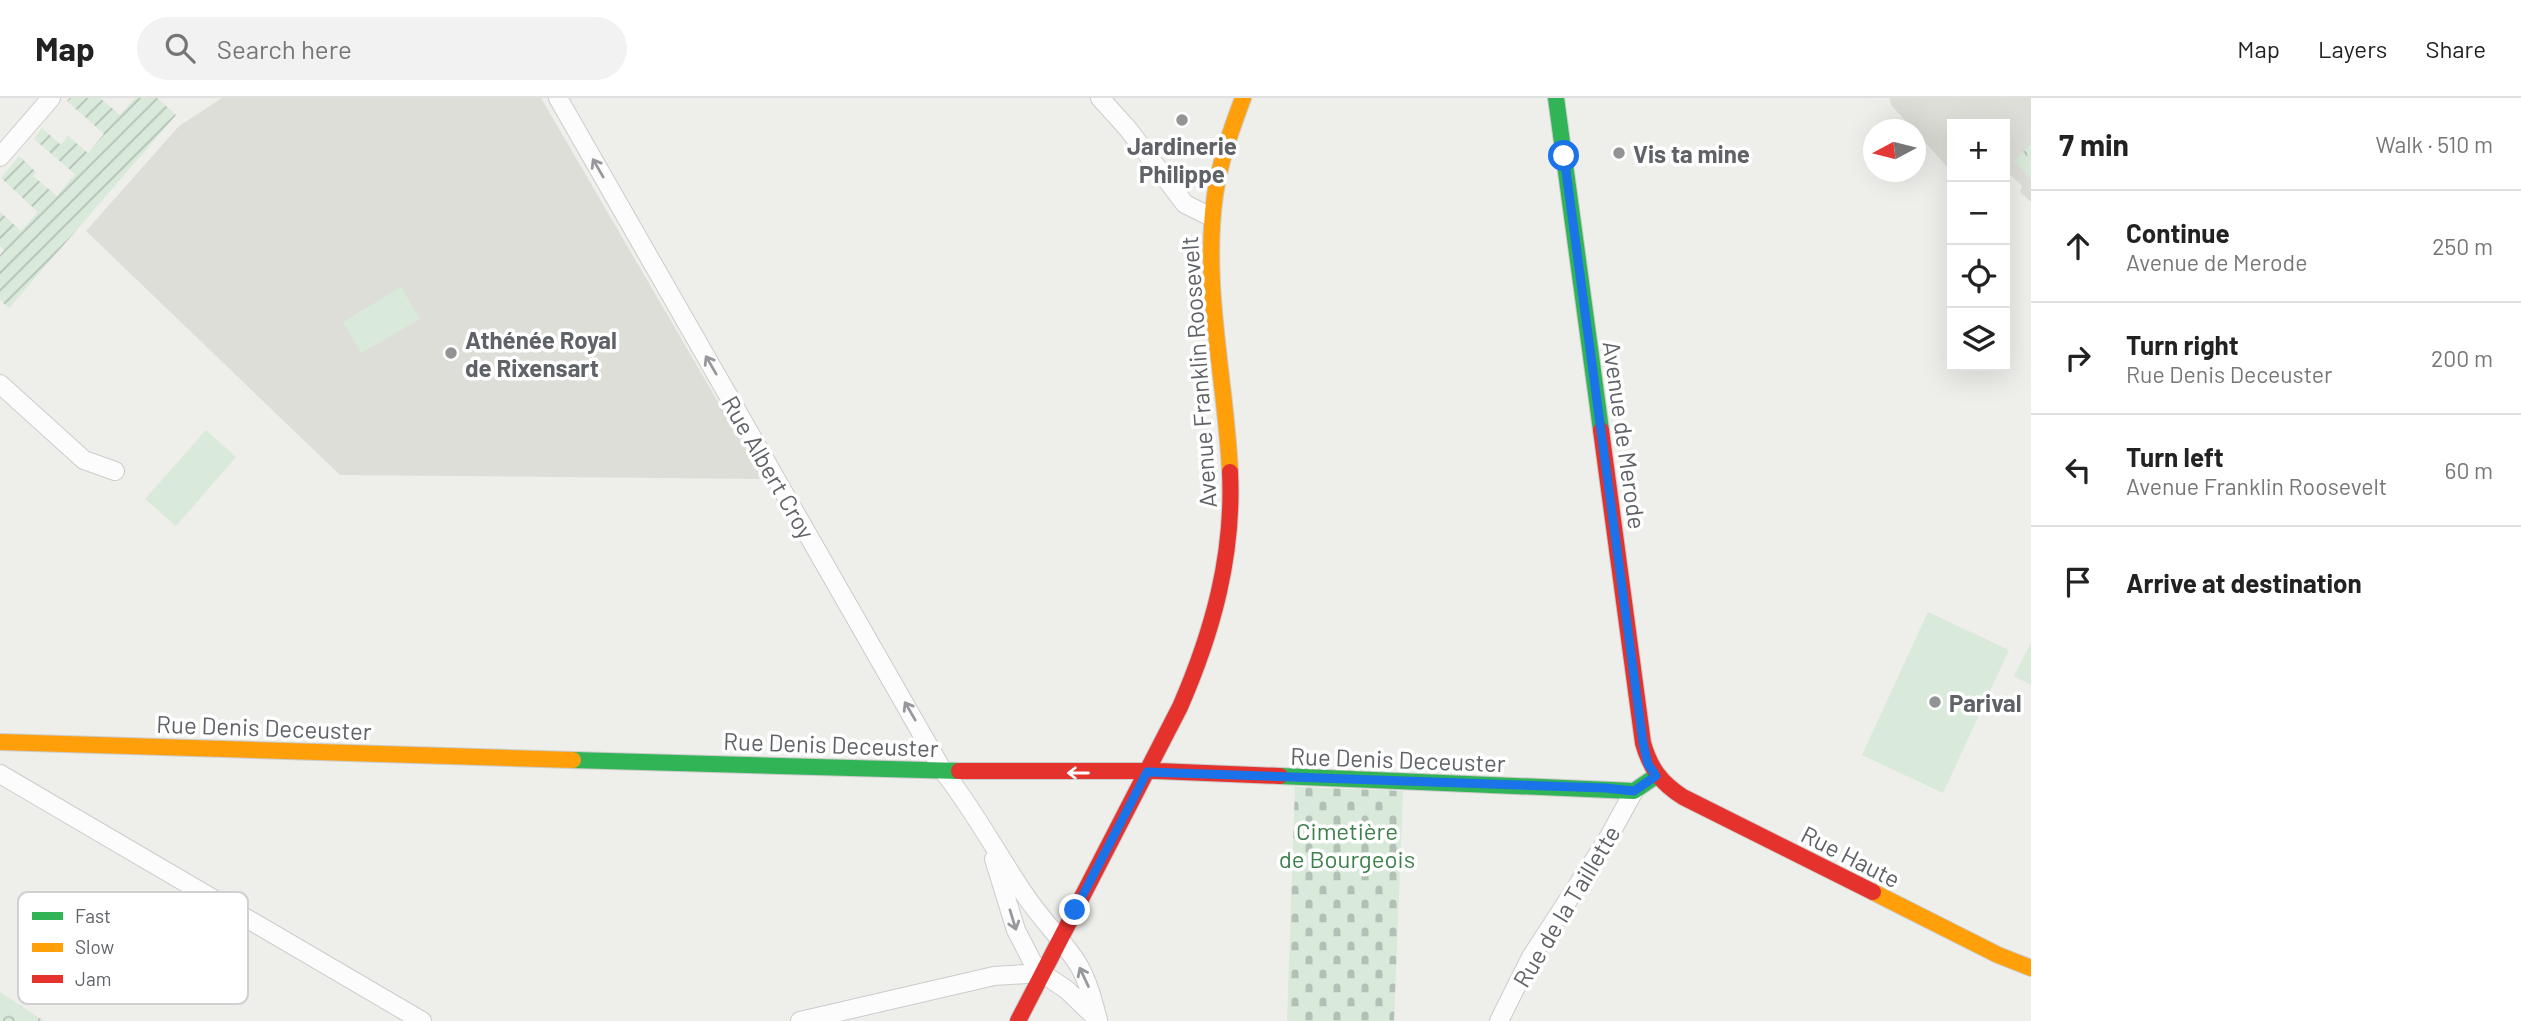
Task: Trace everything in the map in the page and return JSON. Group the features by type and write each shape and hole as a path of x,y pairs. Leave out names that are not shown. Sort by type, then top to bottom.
{"street":[{"path":"0,157 51,98"},
{"name":"Rue Albert Croy","path":"558,98 943,771 959,790 1024,894 1059,939 1084,978 1098,1020"},
{"path":"1100,98 1128,129 1185,204 1211,217"},
{"name":"Avenue Franklin Roosevelt","path":"1018,1021 1197,670 1210,633 1223,580 1231,491 1212,285 1211,217 1221,158 1242,98"},
{"name":"Avenue de Merode","path":"1556,98 1643,743 1648,764 1656,776"},
{"path":"0,384 84,460 115,471"},
{"name":"Rue Denis Deceuster","path":"0,742 943,771 1147,772 1634,791"},
{"path":"0,774 202,892"},
{"path":"1634,791 1656,776"},
{"name":"Rue Haute","path":"1656,776 1661,783 1683,797 1998,955 2031,968"},
{"name":"Rue de la Taillette","path":"1499,1021 1531,957 1607,840 1634,791"},
{"name":"Rue Albert Croy","path":"984,832 998,867 1016,930 1033,963 1042,973"},
{"path":"248,919 422,1021"},
{"path":"800,1021 994,976 1023,973 1042,973 1067,990 1098,1020"}],"shaded area":[{"name":"Athénée Royal de Rixensart","path":"222,98 541,98 763,479 340,475 86,231 179,126"},
{"path":"1890,98 2031,98 2031,202 2020,192 2022,186 2010,175 2010,119 1947,119 1947,167 1926,143 1926,119 1904,119 1891,105"}],"green space":[{"path":"70,98 100,98 120,115 135,98 157,98 176,115 9,308 0,300 0,255 4,250 0,246 0,212 21,231 38,212 1,178 19,156 36,172 33,176 57,196 75,174 34,139 42,128 61,145 68,136 88,153 104,134 67,101"},
{"path":"2031,144 2031,179 2014,161"},
{"path":"401,287 420,319 361,353 343,322"},
{"path":"206,430 236,457 176,526 145,499"},
{"name":"Parival","path":"1928,612 2009,650 1943,793 1862,755"},
{"name":"Parival","path":"2031,643 2031,685 2014,676"},
{"name":"Cimetière de Bourgeois","path":"1295,787 1403,791 1394,1021 1287,1021"},
{"path":"0,992 44,1021 0,1021"}],"traffic: fast":[{"path":"1556,98 1601,430"},
{"path":"573,760 959,771"},
{"path":"1280,776 1634,791 1656,776"}],"traffic: slow":[{"path":"1230,472 1213,299 1212,230 1220,170 1243,98"},
{"path":"0,742 573,760"},
{"path":"1873,892 1998,955 2031,968"}],"traffic: jam":[{"path":"1601,430 1643,743 1653,767 1668,786 1683,797 1873,892"},
{"path":"1018,1021 1180,707 1192,678 1211,621 1225,563 1229,533 1230,472"},
{"path":"959,771 1157,771 1280,776"}],"place":[{"name":"Jardinerie Philippe","path":"1182,120"},
{"name":"Vis ta mine","path":"1619,153"},
{"name":"Athénée Royal de Rixensart","path":"451,353"},
{"name":"Parival","path":"1935,702"}],"route":[{"path":"1075,910 1147,772 1634,791 1656,776 1648,764 1643,743 1564,156"}]}
